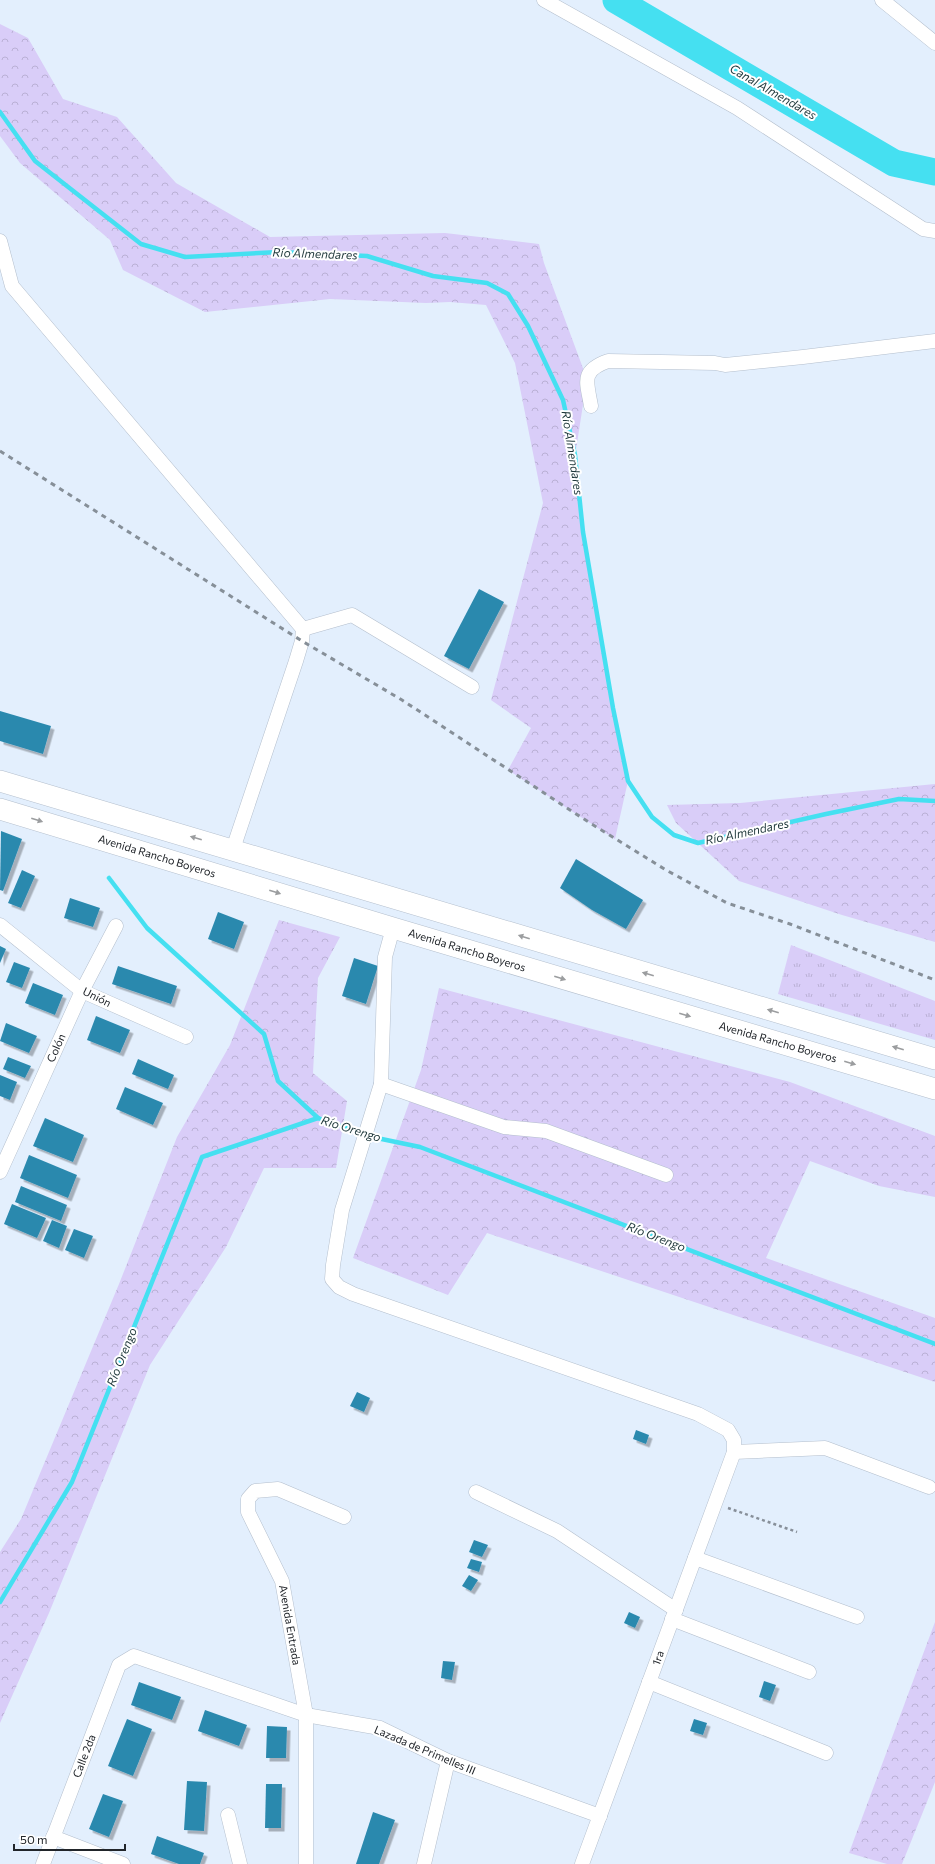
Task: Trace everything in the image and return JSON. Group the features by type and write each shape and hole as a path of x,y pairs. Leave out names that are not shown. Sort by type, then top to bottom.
{"highway":[{"path":"0,781 233,849 569,951 935,1059"},
{"name":"Avenida Rancho Boyeros","path":"0,809 393,928 935,1089"}],"street":[{"path":"544,0 737,108 923,229 935,231"},
{"path":"882,0 935,43"},
{"path":"0,241 12,286 303,629 302,641 296,661 233,849"},
{"path":"591,406 586,379 593,366 608,361 714,363 725,365 935,341"},
{"path":"303,629 352,615 472,687"},
{"name":"Unión","path":"0,925 82,991 186,1037"},
{"name":"Colón","path":"0,1172 82,991 116,926"},
{"path":"393,928 385,957 381,1084 342,1210 332,1279 339,1287 353,1294 698,1414 728,1430 734,1440 734,1452 825,1448 929,1487"},
{"path":"381,1084 504,1127 546,1131 666,1175"},
{"name":"1ra","path":"582,1864 734,1452"},
{"name":"Avenida Entrada","path":"306,1864 306,1715 282,1581 248,1512 248,1499 255,1492 278,1489 344,1517"},
{"path":"476,1492 557,1531 674,1615 809,1672"},
{"path":"695,1558 857,1617"},
{"name":"Lazada de Primelles III","path":"134,1656 306,1715 380,1728 448,1761 600,1816"},
{"name":"Calle 2da","path":"43,1864 119,1664 134,1656"},
{"path":"649,1682 826,1753"},
{"path":"424,1864 448,1761"},
{"path":"228,1815 240,1864"},
{"path":"53,1837 123,1864"}],"path":[{"path":"715,1503 797,1532"}],"green space":[{"path":"0,24 28,38 63,99 117,117 176,183 270,237 445,233 539,244 544,263 587,379 575,456 583,532 613,708 628,781 615,839 508,770 531,728 491,700 543,503 515,363 486,305 450,302 426,303 330,299 205,312 123,270 110,240 20,163 0,136"},
{"path":"935,784 935,942 842,915 739,881 676,823 667,805 740,803"},
{"path":"279,920 340,937 318,978 313,1073 347,1101 336,1168 264,1168 226,1247 150,1365 49,1613 0,1723 0,1552 21,1519 119,1284 177,1137 230,1045"},
{"path":"791,945 935,1001 935,1040 778,994"},
{"path":"439,988 790,1082 935,1136 935,1197 879,1186 810,1161 766,1258 935,1318 935,1382 487,1233 448,1295 353,1258 421,1070"},
{"path":"935,1622 935,1782 902,1864 887,1864 849,1853"}],"building":[{"path":"479,589 504,602 469,669 444,656"},
{"path":"0,711 51,726 43,754 0,741"},
{"path":"1,831 22,839 3,891 0,890"},
{"path":"576,859 643,900 626,929 592,910 560,888"},
{"path":"22,870 35,876 21,908 8,903"},
{"path":"70,898 100,908 93,927 64,918"},
{"path":"218,912 244,922 234,949 208,939"},
{"path":"0,946 6,949 0,963"},
{"path":"354,958 378,966 366,1004 342,996"},
{"path":"14,962 30,968 22,988 6,982"},
{"path":"118,966 177,986 171,1004 112,984"},
{"path":"33,983 63,995 55,1015 25,1003"},
{"path":"96,1016 130,1030 120,1053 87,1040"},
{"path":"6,1023 37,1036 29,1053 0,1041"},
{"path":"8,1057 31,1066 25,1078 3,1069"},
{"path":"138,1059 174,1075 168,1089 132,1074"},
{"path":"0,1075 17,1082 10,1100 0,1096"},
{"path":"125,1087 163,1103 153,1125 116,1109"},
{"path":"45,1118 84,1135 73,1162 33,1146"},
{"path":"29,1155 77,1175 68,1198 20,1178"},
{"path":"21,1186 67,1205 61,1221 15,1202"},
{"path":"12,1204 46,1218 37,1238 4,1224"},
{"path":"52,1220 67,1226 59,1248 43,1241"},
{"path":"74,1229 93,1236 84,1258 65,1250"},
{"path":"357,1392 370,1398 364,1412 350,1406"},
{"path":"636,1430 649,1435 646,1444 633,1439"},
{"path":"474,1540 488,1545 482,1557 469,1552"},
{"path":"471,1559 482,1562 479,1572 467,1568"},
{"path":"469,1575 478,1580 471,1591 462,1586"},
{"path":"629,1612 640,1617 635,1628 624,1623"},
{"path":"443,1661 455,1662 452,1680 441,1678"},
{"path":"764,1681 776,1685 770,1701 759,1697"},
{"path":"139,1682 181,1697 172,1720 131,1705"},
{"path":"205,1710 247,1725 239,1746 198,1731"},
{"path":"127,1719 152,1729 133,1776 108,1766"},
{"path":"694,1719 707,1723 703,1735 690,1731"},
{"path":"267,1726 287,1727 286,1758 266,1758"},
{"path":"187,1781 207,1782 204,1831 184,1830"},
{"path":"266,1784 282,1784 281,1828 265,1828"},
{"path":"103,1794 123,1801 109,1837 89,1829"},
{"path":"373,1812 395,1820 379,1864 356,1864"},
{"path":"157,1836 204,1853 200,1864 179,1864 151,1854"}],"waterway":[{"name":"Canal Almendares","path":"616,0 894,163 935,172"},
{"name":"Río Almendares","path":"0,112 35,161 141,244 185,257 279,252 367,256 433,276 487,283 508,294 528,326 563,400 575,455 583,532 613,708 628,781 652,817 674,835 698,843 899,799 935,801"},
{"path":"109,878 147,928 264,1034 278,1081 318,1118"},
{"name":"Río Orengo","path":"0,1602 72,1482 202,1157 318,1118 372,1137 420,1147 935,1344"}],"railway":[{"path":"0,451 302,641 402,700 590,823 666,870 727,903 790,924 935,980"}]}
